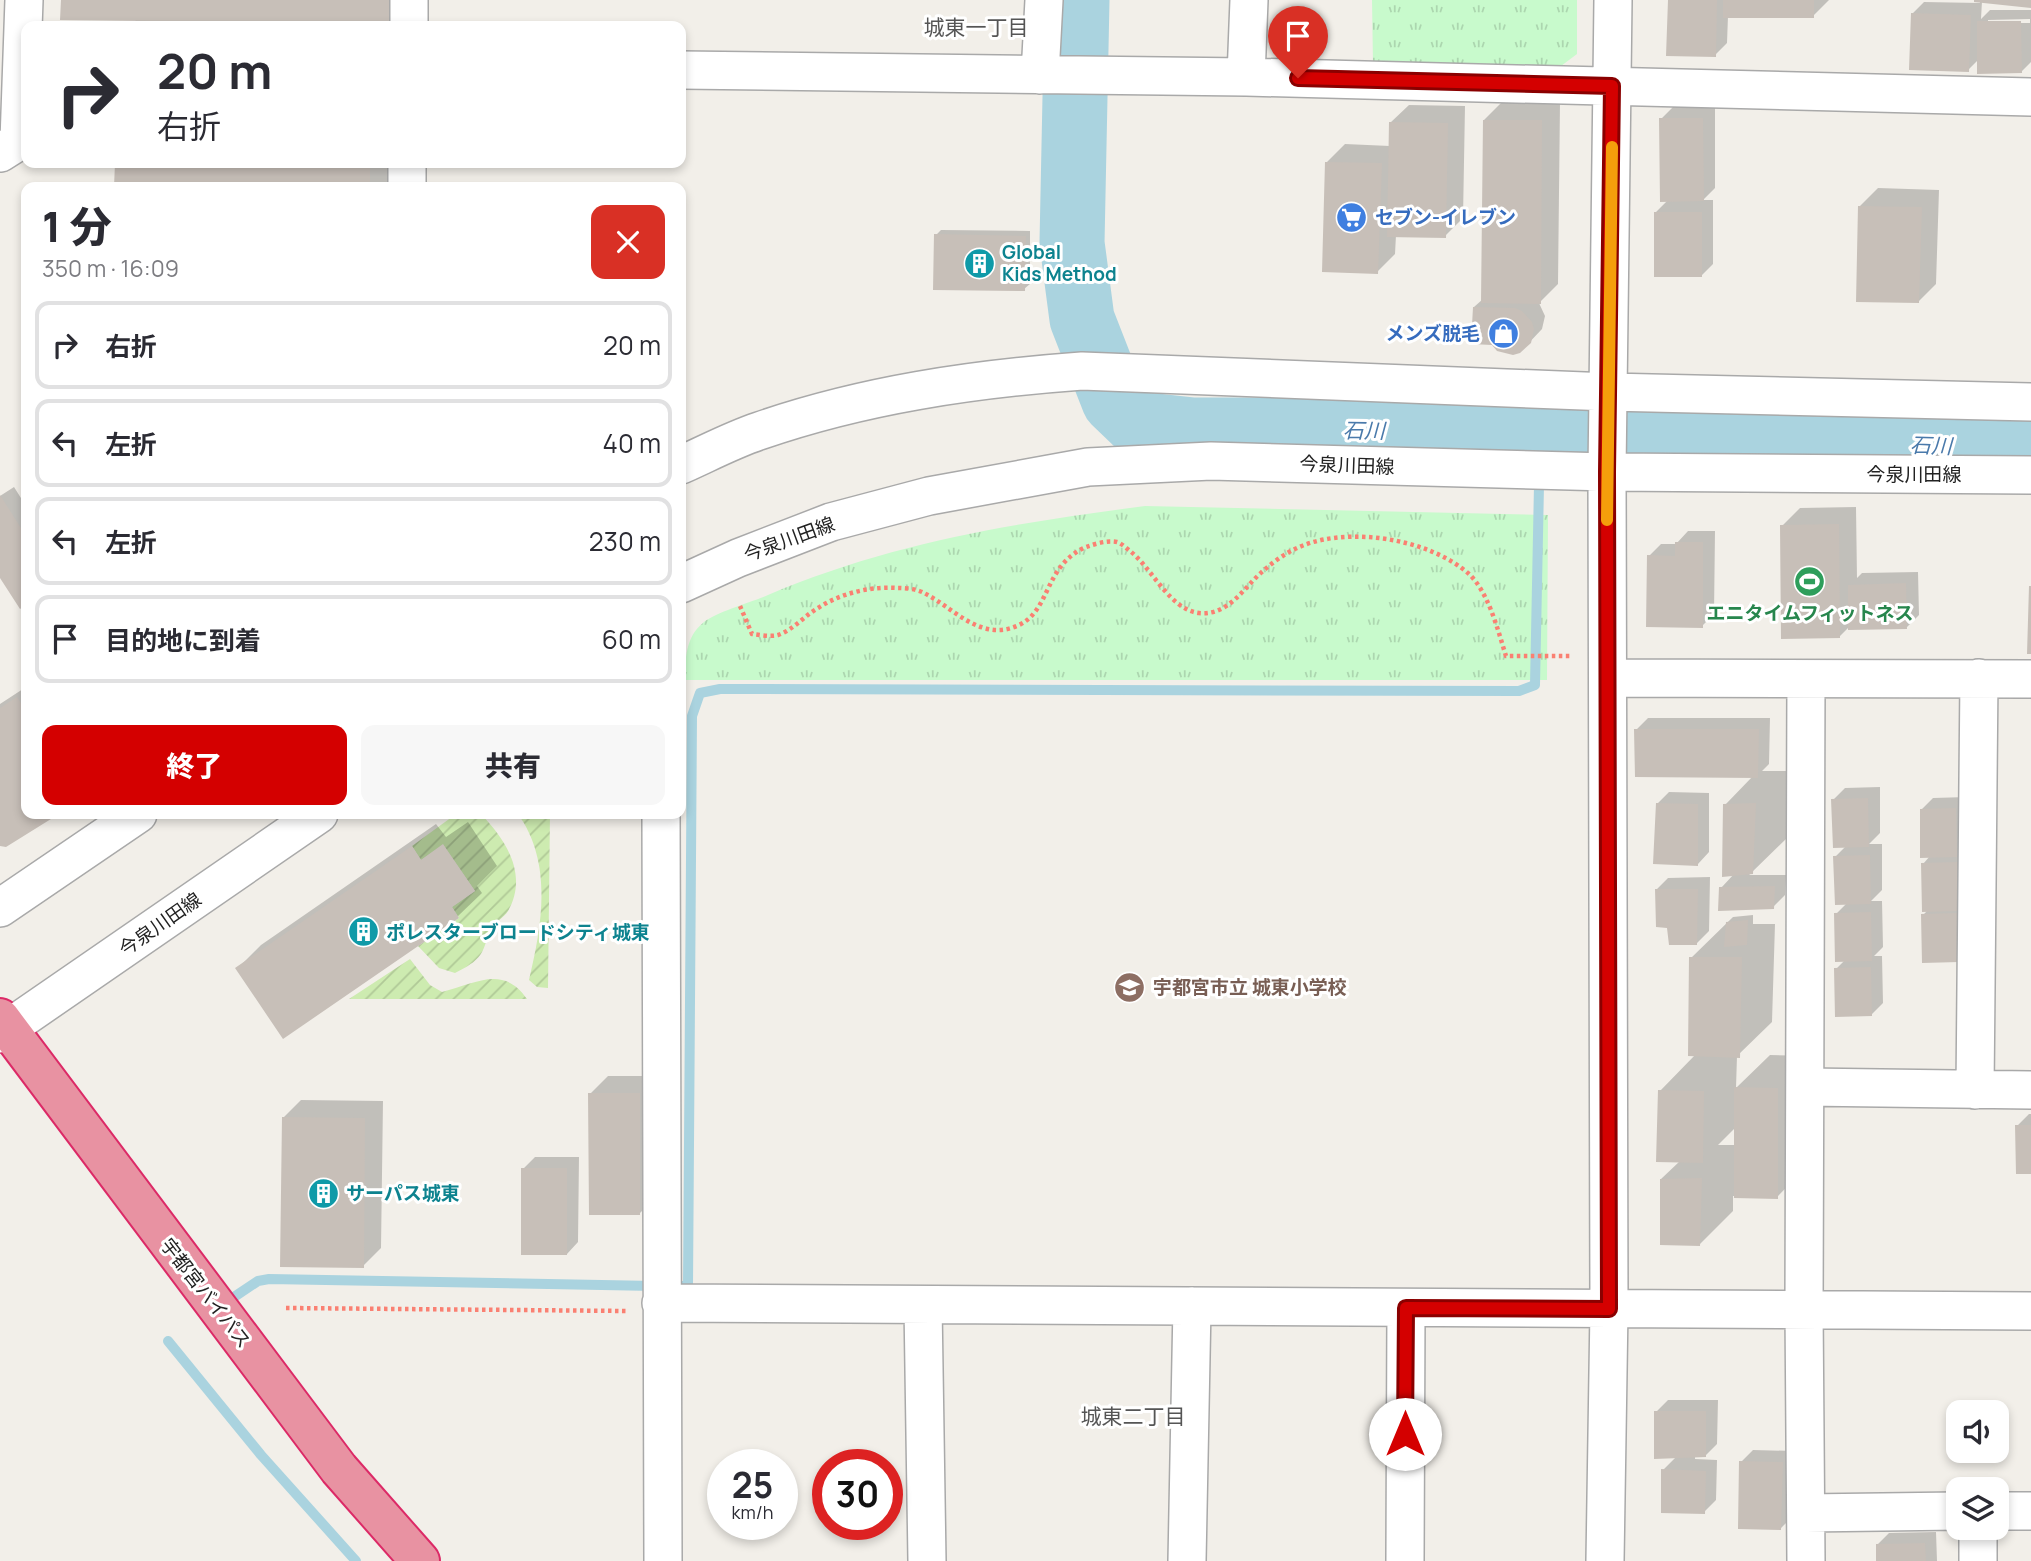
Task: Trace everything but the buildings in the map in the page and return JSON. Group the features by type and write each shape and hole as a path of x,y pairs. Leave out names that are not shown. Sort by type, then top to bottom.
{"highway":[{"name":"宇都宮バイパス","path":"2,1027 339,1469 420,1561"}],"street":[{"path":"23,21 24,0"},
{"path":"409,0 409,21"},
{"path":"1040,75 1044,0"},
{"path":"1246,77 1249,0"},
{"path":"1605,1561 1609,1309 1607,472 1613,0"},
{"path":"686,70 1246,77 2031,97"},
{"path":"0,153 19,141 21,85"},
{"path":"686,463 756,432 833,408 998,377 1082,371 1609,392 2031,402"},
{"name":"今泉川田線","path":"686,582 738,558 831,522 929,496 1088,467 1211,461 1607,472 2031,475"},
{"path":"1609,678 2031,679"},
{"path":"1975,1090 1979,678"},
{"path":"1806,679 1806,1561"},
{"path":"0,908 131,819"},
{"name":"今泉川田線","path":"2,1027 312,819"},
{"path":"662,819 663,1561"},
{"path":"1806,1087 2031,1090"},
{"path":"661,1307 923,1305 2031,1311"},
{"path":"923,1305 928,1561"},
{"path":"1187,1561 1192,1306"},
{"path":"1405,1561 1406,1308"},
{"path":"2009,1511 2031,1510"},
{"path":"1806,1513 1946,1511"},
{"path":"1978,1540 1978,1561"}],"path":[{"path":"740,606 752,634 777,636 818,607 861,589 898,587 923,592 968,623 1002,632 1021,625 1036,612 1059,567 1078,551 1098,542 1118,542 1141,559 1178,606 1199,613 1221,610 1263,571 1294,549 1331,538 1375,538 1417,544 1440,555 1470,575 1489,606 1506,656 1544,656"},
{"path":"286,1308 661,1307"}],"green space":[{"path":"1372,0 1577,0 1577,54 1557,69 1373,65"},
{"path":"1145,506 1548,515 1547,680 686,680 686,656 693,634 704,622 725,611 814,577 906,548 1048,520"},
{"path":"449,819 486,819 506,846 511,858 516,884 508,911 490,930 480,955 455,973 439,968 418,946 459,918 452,907 475,891 443,845 421,860 412,846"},
{"path":"521,819 550,819 548,988 537,987 529,980 538,938 542,895 536,853"},
{"path":"410,959 430,985 442,992 477,981 498,979 518,988 527,999 349,999"}],"waterway":[{"name":"石川","path":"1077,0 1072,243 1082,319 1114,401 1138,424 1193,430 1366,430 2031,447"},
{"path":"675,1286 688,1286 692,716 700,693 720,689 1519,691 1535,685 1540,435"},
{"path":"231,1299 258,1281 269,1279 655,1286"},
{"path":"168,1341 261,1455 356,1561"}],"slow traffic":[{"path":"1607,520 1612,147"}],"place":[{"name":"セブン-イレブン","path":"1352,217"},
{"name":"Global Kids Method","path":"979,263"},
{"name":"メンズ脱毛","path":"1503,333"},
{"name":"エニタイムフィットネス","path":"1810,582"},
{"name":"ポレスターブロードシティ城東","path":"363,932"},
{"name":"宇都宮市立 城東小学校","path":"1130,987"},
{"name":"サーパス城東","path":"323,1193"}],"district":[{"name":"城東一丁目","path":"976,27"},
{"name":"城東二丁目","path":"1133,1416"}],"route":[{"path":"1298,78 1612,86 1607,472 1609,1309 1406,1308 1405,1434"}]}
